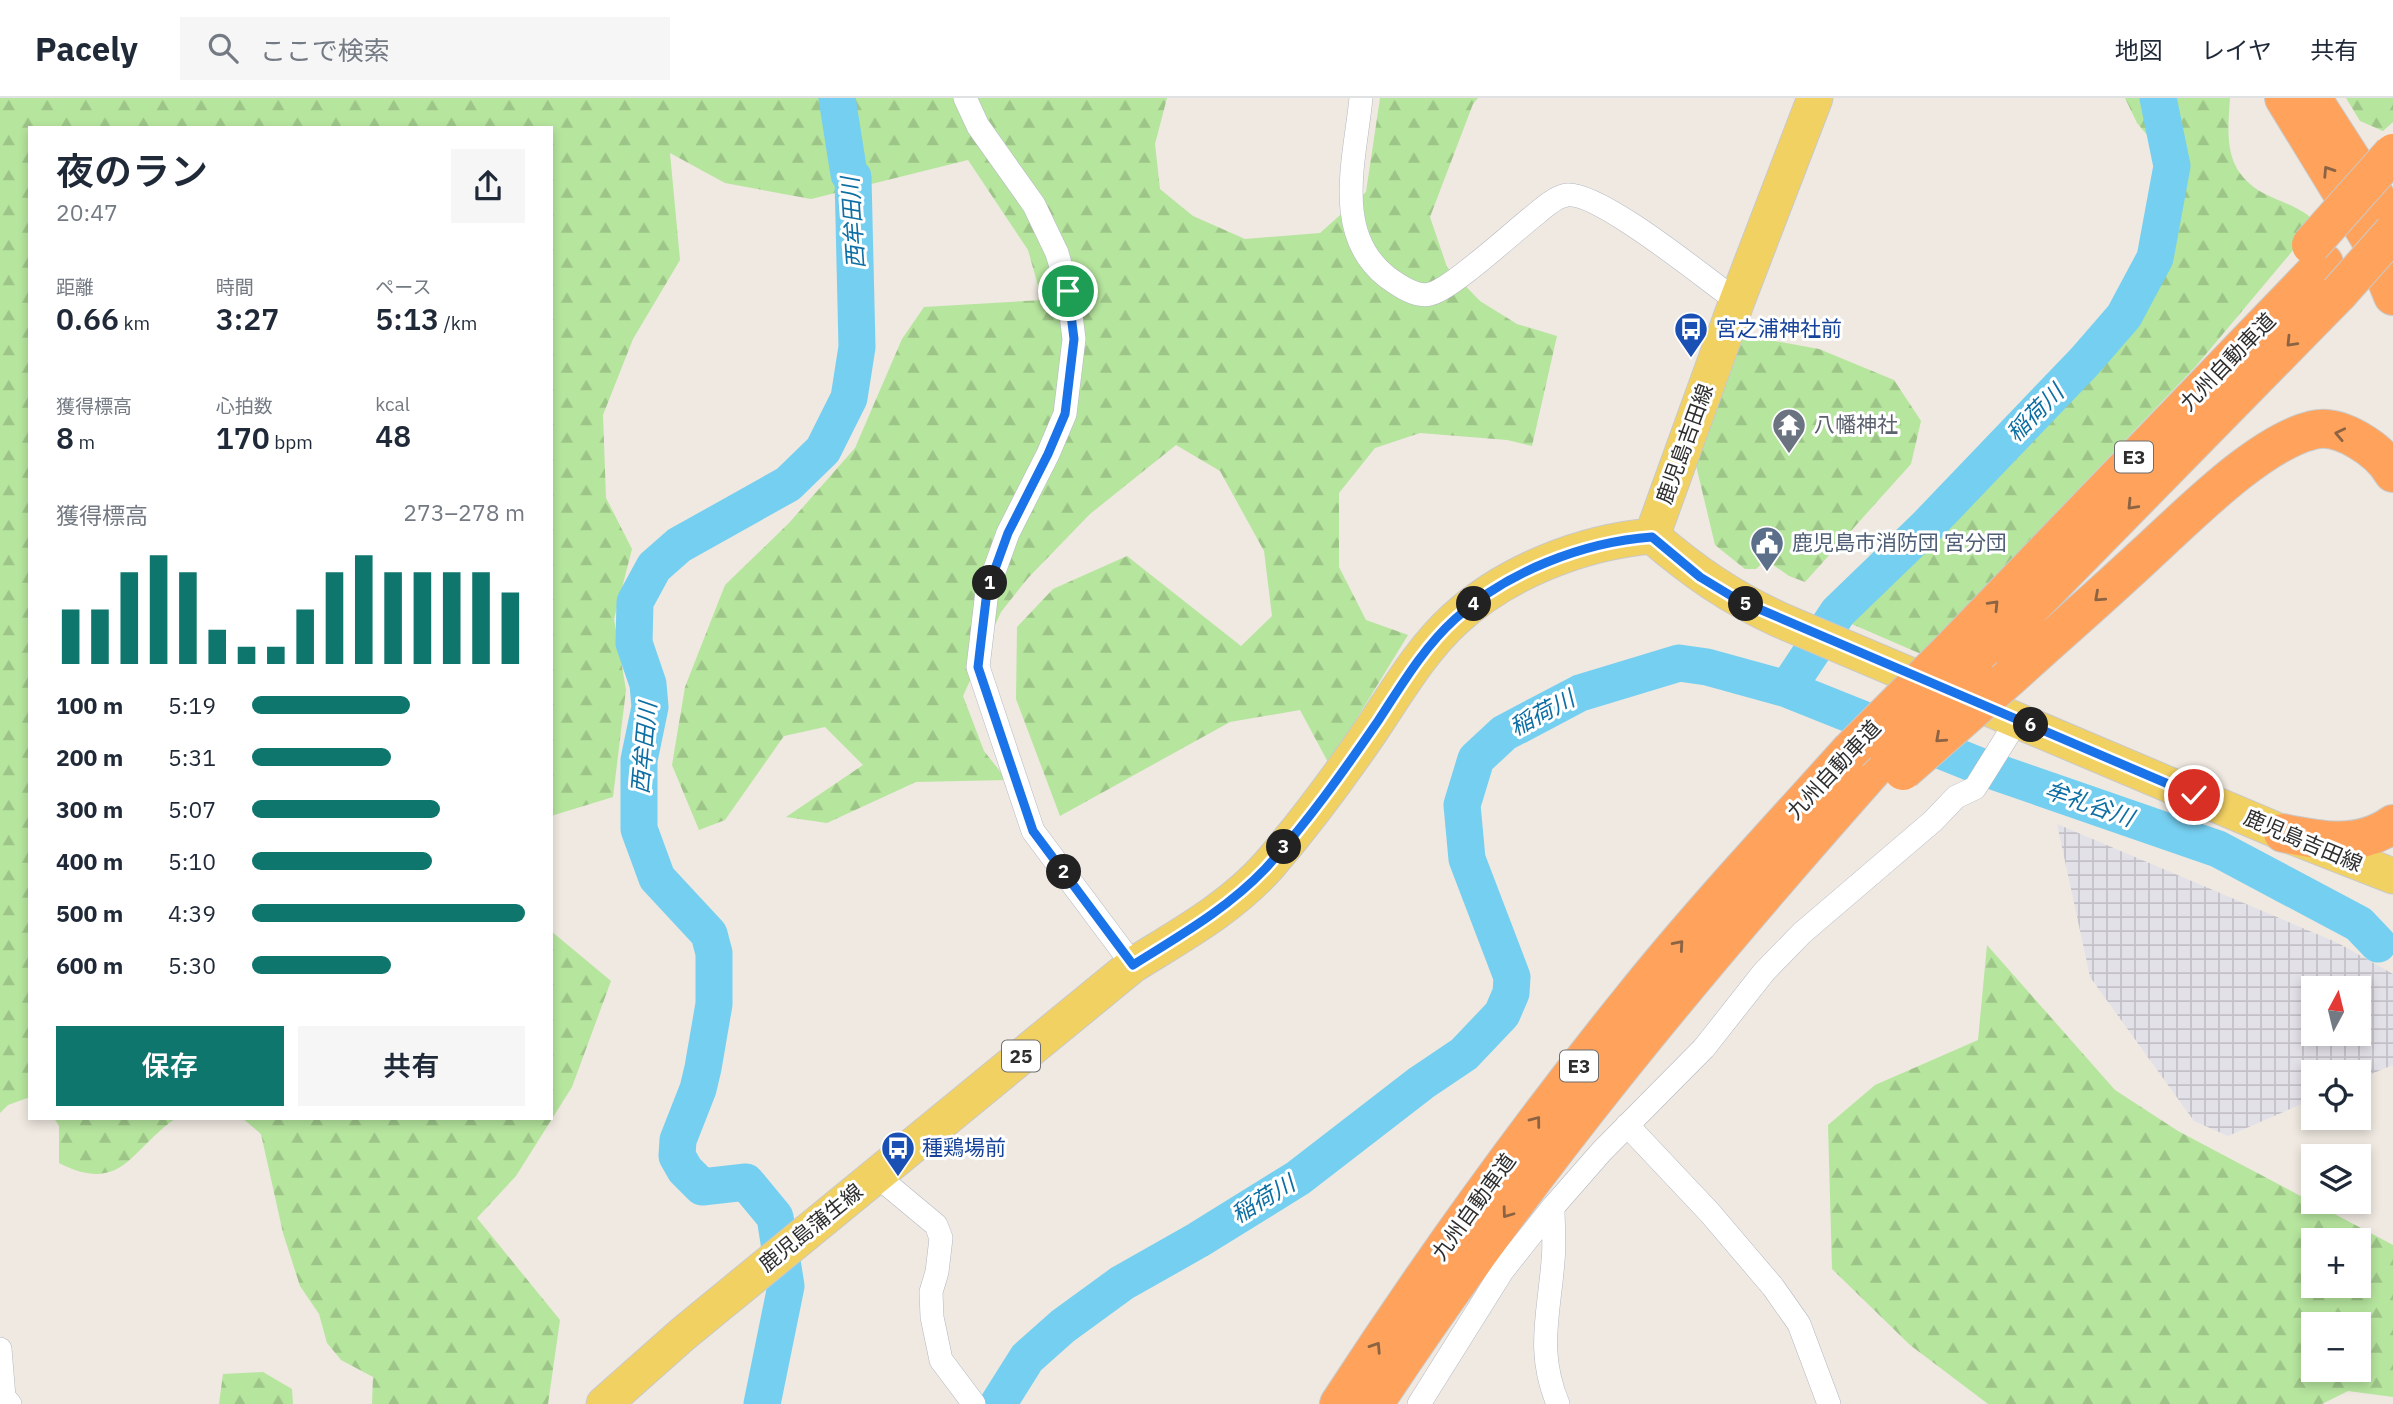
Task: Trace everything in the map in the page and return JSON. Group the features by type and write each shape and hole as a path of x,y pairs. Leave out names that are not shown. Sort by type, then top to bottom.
{"highway":[{"path":"2284,98 2369,237 2393,296"},
{"path":"2312,98 2393,224"},
{"path":"2325,267 2393,153"},
{"name":"九州自動車道","path":"1960,660 2325,267 2393,189"},
{"name":"九州自動車道","path":"1374,1404 1425,1326 1555,1147 1648,1030 1740,946 1877,762 1960,660 2131,461 2325,267 2393,232"},
{"path":"1877,762 2010,677 2208,499 2274,447 2315,429 2349,435 2370,447 2393,473"},
{"name":"九州自動車道","path":"1339,1404 1400,1310 1532,1126 1659,968 1877,762"},
{"path":"2283,833 2318,841 2365,839 2393,824"}],"main road":[{"name":"鹿児島吉田線","path":"1815,98 1737,301 1652,537 1700,577 1738,600 1780,620 2283,833 2393,876"},
{"name":"鹿児島蒲生線","path":"604,1404 766,1266 1133,965 1211,916 1244,891 1320,803 1426,650 1454,620 1491,590 1536,566 1625,539 1652,537"}],"street":[{"path":"965,98 978,125 1034,205 1057,253 1068,291 1074,339 1065,414 1008,533 987,591 978,667 1033,831 1133,965"},
{"path":"1361,98 1350,216 1359,246 1382,273 1402,288 1428,295 1447,287 1480,257 1564,194 1582,195 1623,219 1737,301"},
{"path":"1419,1404 1503,1270 1553,1207 1704,1048 1764,972 1802,933 1933,821 1956,797 1975,788 2018,719"},
{"path":"1628,1125 1710,1213 1773,1287 1799,1324 1829,1404"},
{"path":"876,1175 936,1225 941,1238 937,1272 931,1292 932,1317 941,1360 974,1404"},
{"path":"1553,1207 1554,1259 1544,1353 1549,1382 1558,1404"},
{"path":"0,1349 4,1397 10,1404"}],"shaded area":[{"path":"2057,824 2338,943 2393,974 2393,1065 2371,1074 2371,1060 2301,1060 2301,1104 2228,1136 2194,1121 2090,977"}],"green space":[{"path":"0,98 1167,98 1155,144 1160,189 1193,216 1245,239 1320,233 1366,192 1380,98 1478,98 1473,104 1430,217 1447,267 1480,301 1517,324 1557,336 1532,446 1507,440 1420,433 1375,448 1339,493 1339,567 1366,620 1408,635 1329,764 1300,710 1230,722 1060,816 1016,699 1017,627 1053,589 1127,556 1241,646 1272,616 1264,551 1220,471 1176,445 1090,514 1028,578 1001,612 963,696 984,751 1007,780 916,782 827,823 786,817 863,765 825,727 784,736 725,820 699,830 672,765 685,687 725,585 789,523 855,448 902,339 924,307 1042,300 1028,250 968,160 811,199 725,183 670,153 680,260 633,339 603,415 606,498 632,549 614,619 626,690 613,797 553,815 553,126 28,126 28,1098 8,1105 0,1113"},
{"path":"2125,98 2152,98 2159,132 2152,141 2137,123"},
{"path":"2167,98 2230,98 2229,141 2235,165 2252,185 2265,194 2309,216 2310,230 2196,366 1921,654 1847,622 1852,612 1968,500 2125,334 2156,280 2174,224 2180,189 2178,137"},
{"path":"2346,98 2393,98 2393,122 2383,131 2360,121"},
{"path":"1747,336 1819,349 1894,380 1921,421 1911,464 1805,582 1789,576 1766,560 1756,569 1745,569 1715,545 1695,461 1738,342"},
{"path":"553,933 611,981 572,1087 553,1117"},
{"path":"1987,945 2115,1090 2178,1131 2301,1196 2301,1214 2335,1214 2361,1228 2301,1228 2301,1298 2371,1298 2371,1233 2393,1245 2393,1397 2348,1391 2322,1404 1988,1404 1910,1345 1832,1269 1828,1125 1875,1085 1978,1040"},
{"path":"55,1120 173,1120 124,1164 112,1171 97,1174 80,1172 59,1163 59,1126"},
{"path":"244,1120 551,1120 516,1176 477,1218 560,1320 548,1404 372,1404 373,1377 341,1360 327,1343 319,1314 300,1286 283,1233 261,1134"},
{"path":"263,1372 292,1389 293,1404 219,1404 223,1374"}],"waterway":[{"name":"西牟田川","path":"762,1404 786,1286 775,1217 746,1182 702,1187 685,1170 677,1156 678,1140 698,1089 703,1068 714,1004 714,953 709,934 657,878 639,829 639,760 650,707 648,684 634,643 635,602 654,567 679,545 788,484 823,450 849,398 857,347 853,177 849,174 837,98"},
{"name":"稲荷川","path":"1787,689 1838,612 1927,526 2085,361 2124,316 2155,258 2172,166 2158,98"},
{"name":"稲荷川","path":"998,1404 1027,1358 1063,1326 1122,1283 1298,1178 1421,1083 1464,1054 1502,1014 1511,993 1512,977 1467,859 1462,805 1476,759 1504,733 1580,693 1679,663 1707,667 1787,689 1987,769 2218,849 2359,924 2378,944"}],"place":[{"name":"宮之浦神社前","path":"1691,359"},
{"name":"八幡神社","path":"1789,455"},
{"name":"鹿児島市消防団 宮分団","path":"1767,573"},
{"name":"種鶏場前","path":"898,1178"}],"route":[{"path":"1068,291 1074,339 1065,414 1008,533 987,591 978,667 1033,831 1133,965 1211,916 1244,891 1268,866 1320,803 1426,650 1454,620 1491,590 1536,566 1625,539 1652,537 1700,577 1738,600 1780,620 2194,795"}],"water label":[{"name":"牟礼谷川","path":"2089,804"}]}
